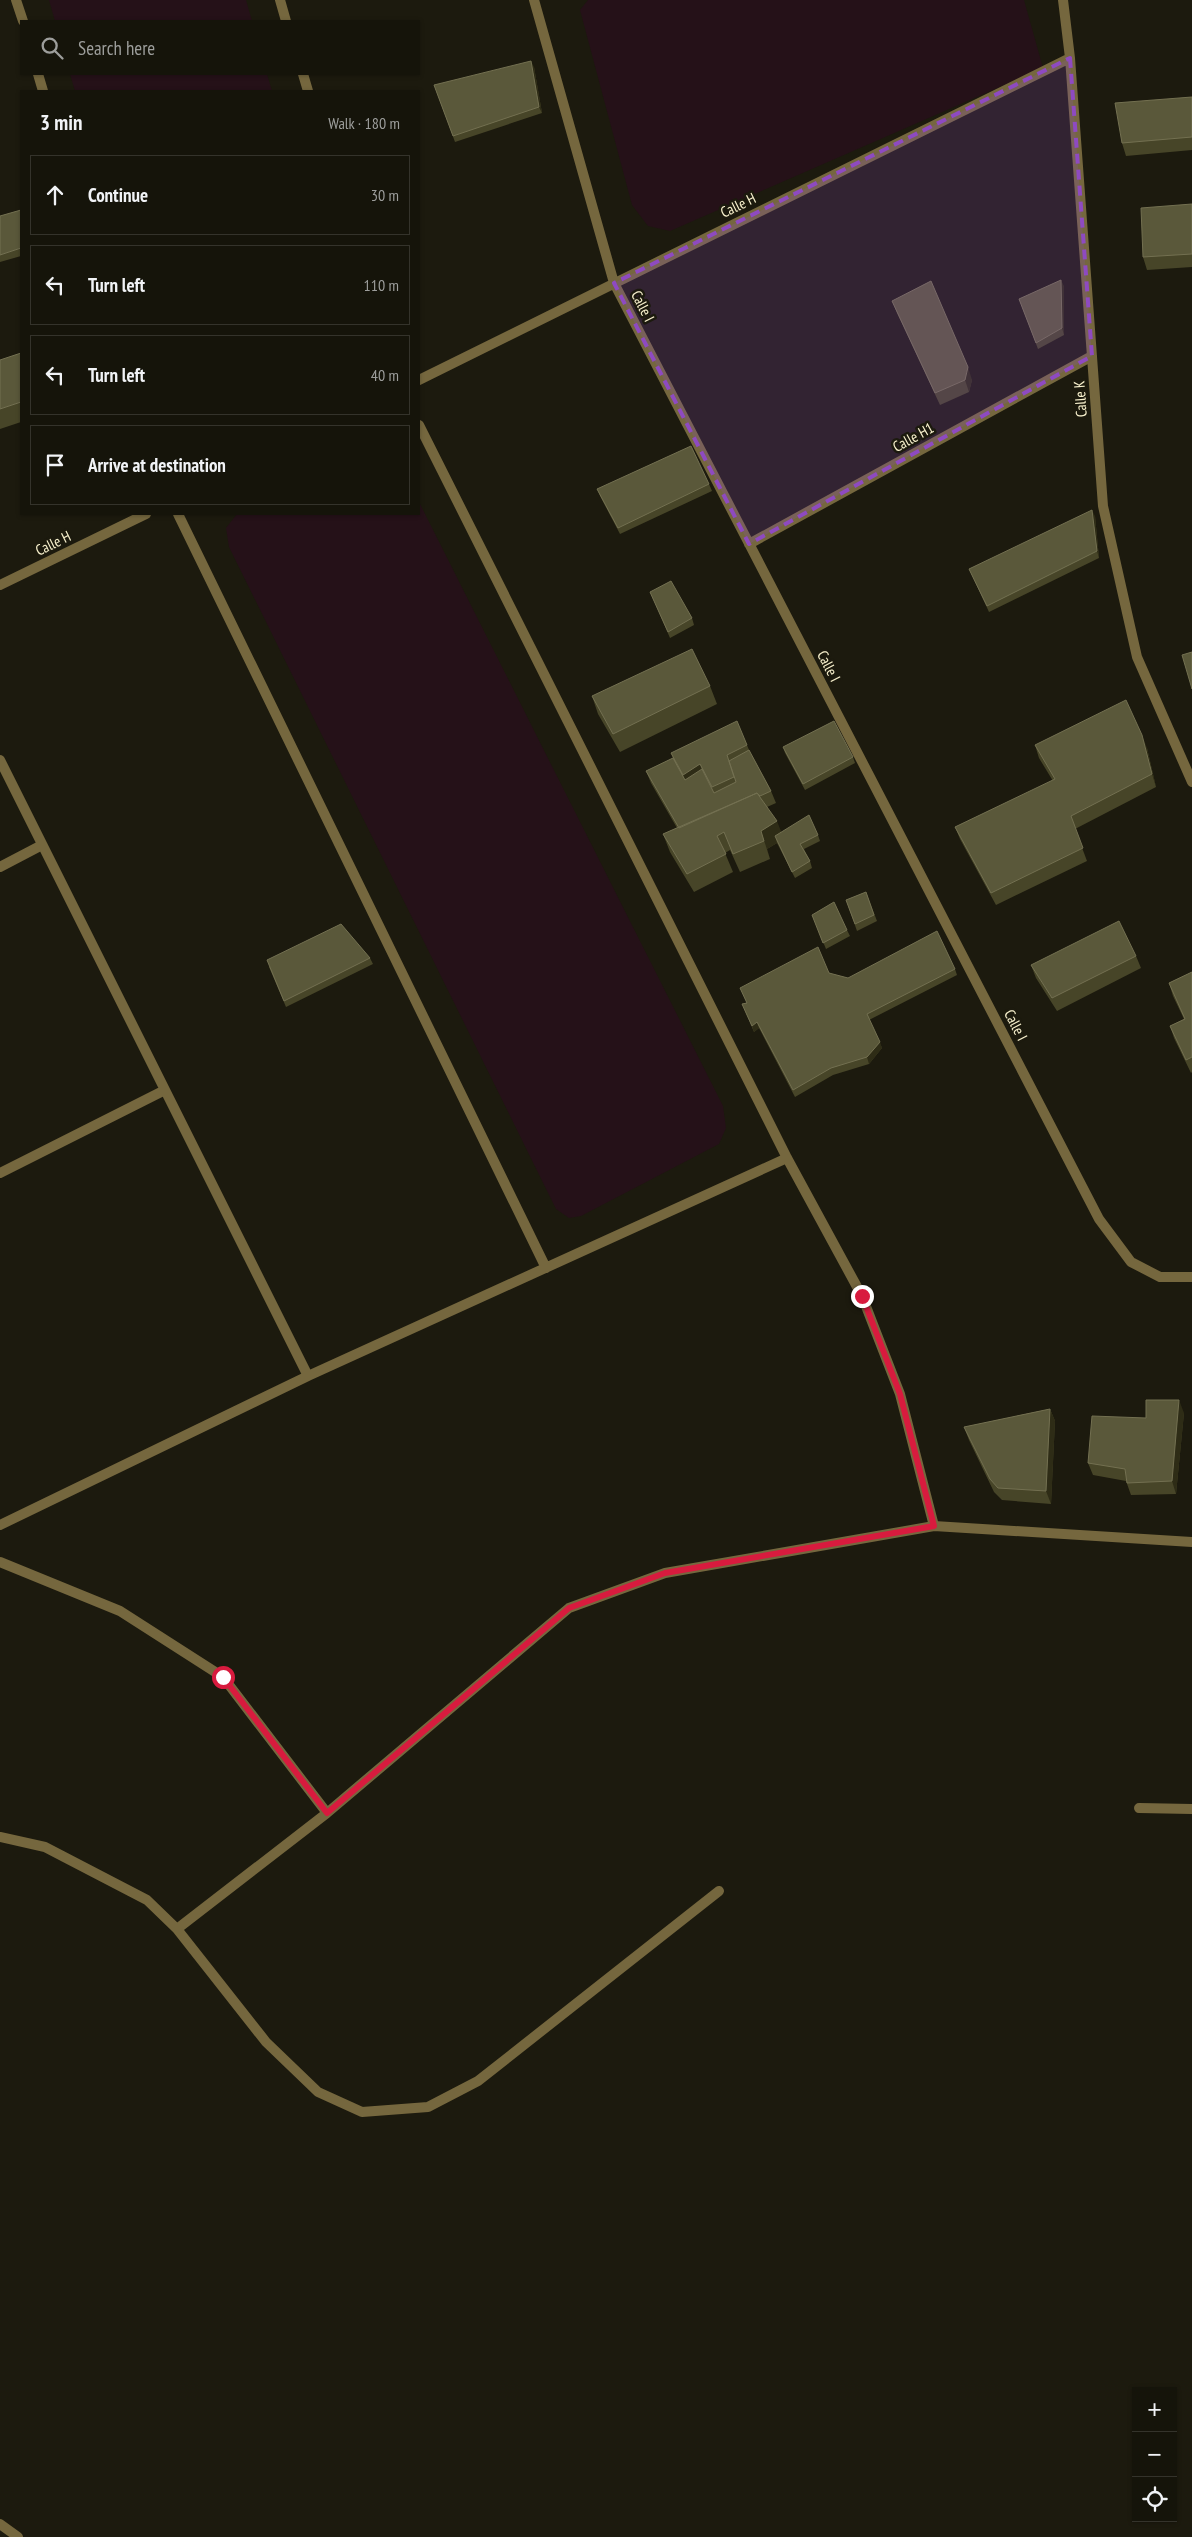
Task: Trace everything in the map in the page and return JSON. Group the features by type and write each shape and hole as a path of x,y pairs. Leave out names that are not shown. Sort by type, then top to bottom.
{"street":[{"path":"16,0 23,20"},
{"path":"280,0 286,20"},
{"name":"Calle I","path":"534,0 614,283 1099,1219 1132,1262 1160,1277 1192,1277"},
{"name":"Calle K","path":"1063,0 1070,58 1102,506 1135,648 1192,782"},
{"name":"Calle H","path":"420,380 1070,58"},
{"path":"38,75 43,90"},
{"path":"303,75 308,90"},
{"name":"Calle H1","path":"749,544 1092,356"},
{"path":"420,427 787,1158 862,1296 900,1394 934,1526"},
{"name":"Calle H","path":"0,585 144,515"},
{"path":"178,515 546,1268"},
{"path":"0,760 308,1376"},
{"path":"0,867 42,845"},
{"path":"0,1173 165,1090"},
{"path":"0,1525 308,1376 787,1158"},
{"path":"177,1929 327,1813 569,1608 665,1573 934,1526 1192,1542"},
{"path":"0,1562 120,1611 223,1677 327,1813"},
{"path":"1140,1808 1192,1810"},
{"path":"0,1838 45,1847 147,1900 177,1929 266,2042 318,2092 362,2112 428,2107 478,2081 719,1891"},
{"path":"0,2524 18,2537"}],"highlighted area":[{"path":"1070,58 1092,356 749,544 614,283"}],"shaded area":[{"path":"49,0 246,0 252,20 55,20"},
{"path":"588,0 1024,0 1043,68 670,231 648,226 632,205 580,10"},
{"path":"70,75 267,75 272,90 75,90"},
{"path":"420,504 723,1106 726,1128 719,1144 581,1216 569,1218 556,1209 229,547 226,528 236,515 420,515"}],"building":[{"path":"531,61 539,107 453,136 434,85"},
{"path":"1192,97 1192,137 1122,143 1115,103"},
{"path":"1192,204 1192,254 1143,257 1141,208"},
{"path":"20,210 20,248 0,255 0,216"},
{"path":"1061,280 1062,328 1036,343 1019,299"},
{"path":"931,281 968,367 965,380 935,393 892,301"},
{"path":"20,353 20,402 0,409 0,360"},
{"path":"691,446 709,484 618,528 597,489"},
{"path":"1092,510 1097,551 987,606 969,569"},
{"path":"671,581 692,618 668,632 650,592"},
{"path":"692,649 710,686 613,734 592,696"},
{"path":"1192,652 1192,689 1182,655"},
{"path":"1126,700 1142,735 1152,774 1071,816 1083,848 991,893 955,827 1055,779 1035,745"},
{"path":"737,721 747,745 727,755 734,777 712,787 700,764 683,775 671,753"},
{"path":"834,721 853,757 803,784 783,747"},
{"path":"749,750 771,791 760,796 757,793 679,828 646,771 673,758 685,780 702,769 714,793 736,782 729,761"},
{"path":"757,793 777,821 761,831 764,841 733,854 724,832 717,836 726,854 687,874 663,834"},
{"path":"809,815 818,835 800,844 810,861 792,872 775,836"},
{"path":"866,892 874,915 855,924 846,900"},
{"path":"834,902 847,930 823,943 812,915"},
{"path":"1119,921 1136,956 1052,998 1031,965"},
{"path":"341,924 370,958 284,1001 267,960"},
{"path":"937,931 955,969 867,1014 880,1042 867,1057 831,1068 793,1090 757,1022 752,1026 742,1004 747,1003 740,988 818,947 829,973 848,978"},
{"path":"1192,972 1192,1057 1186,1060 1170,1026 1185,1019 1169,983"},
{"path":"1146,1400 1179,1400 1172,1481 1127,1483 1125,1469 1088,1463 1092,1416 1146,1418"},
{"path":"1050,1409 1046,1491 998,1488 990,1479 964,1427"}],"route":[{"path":"223,1677 327,1813 569,1608 665,1573 934,1526 900,1394 862,1296"}]}
